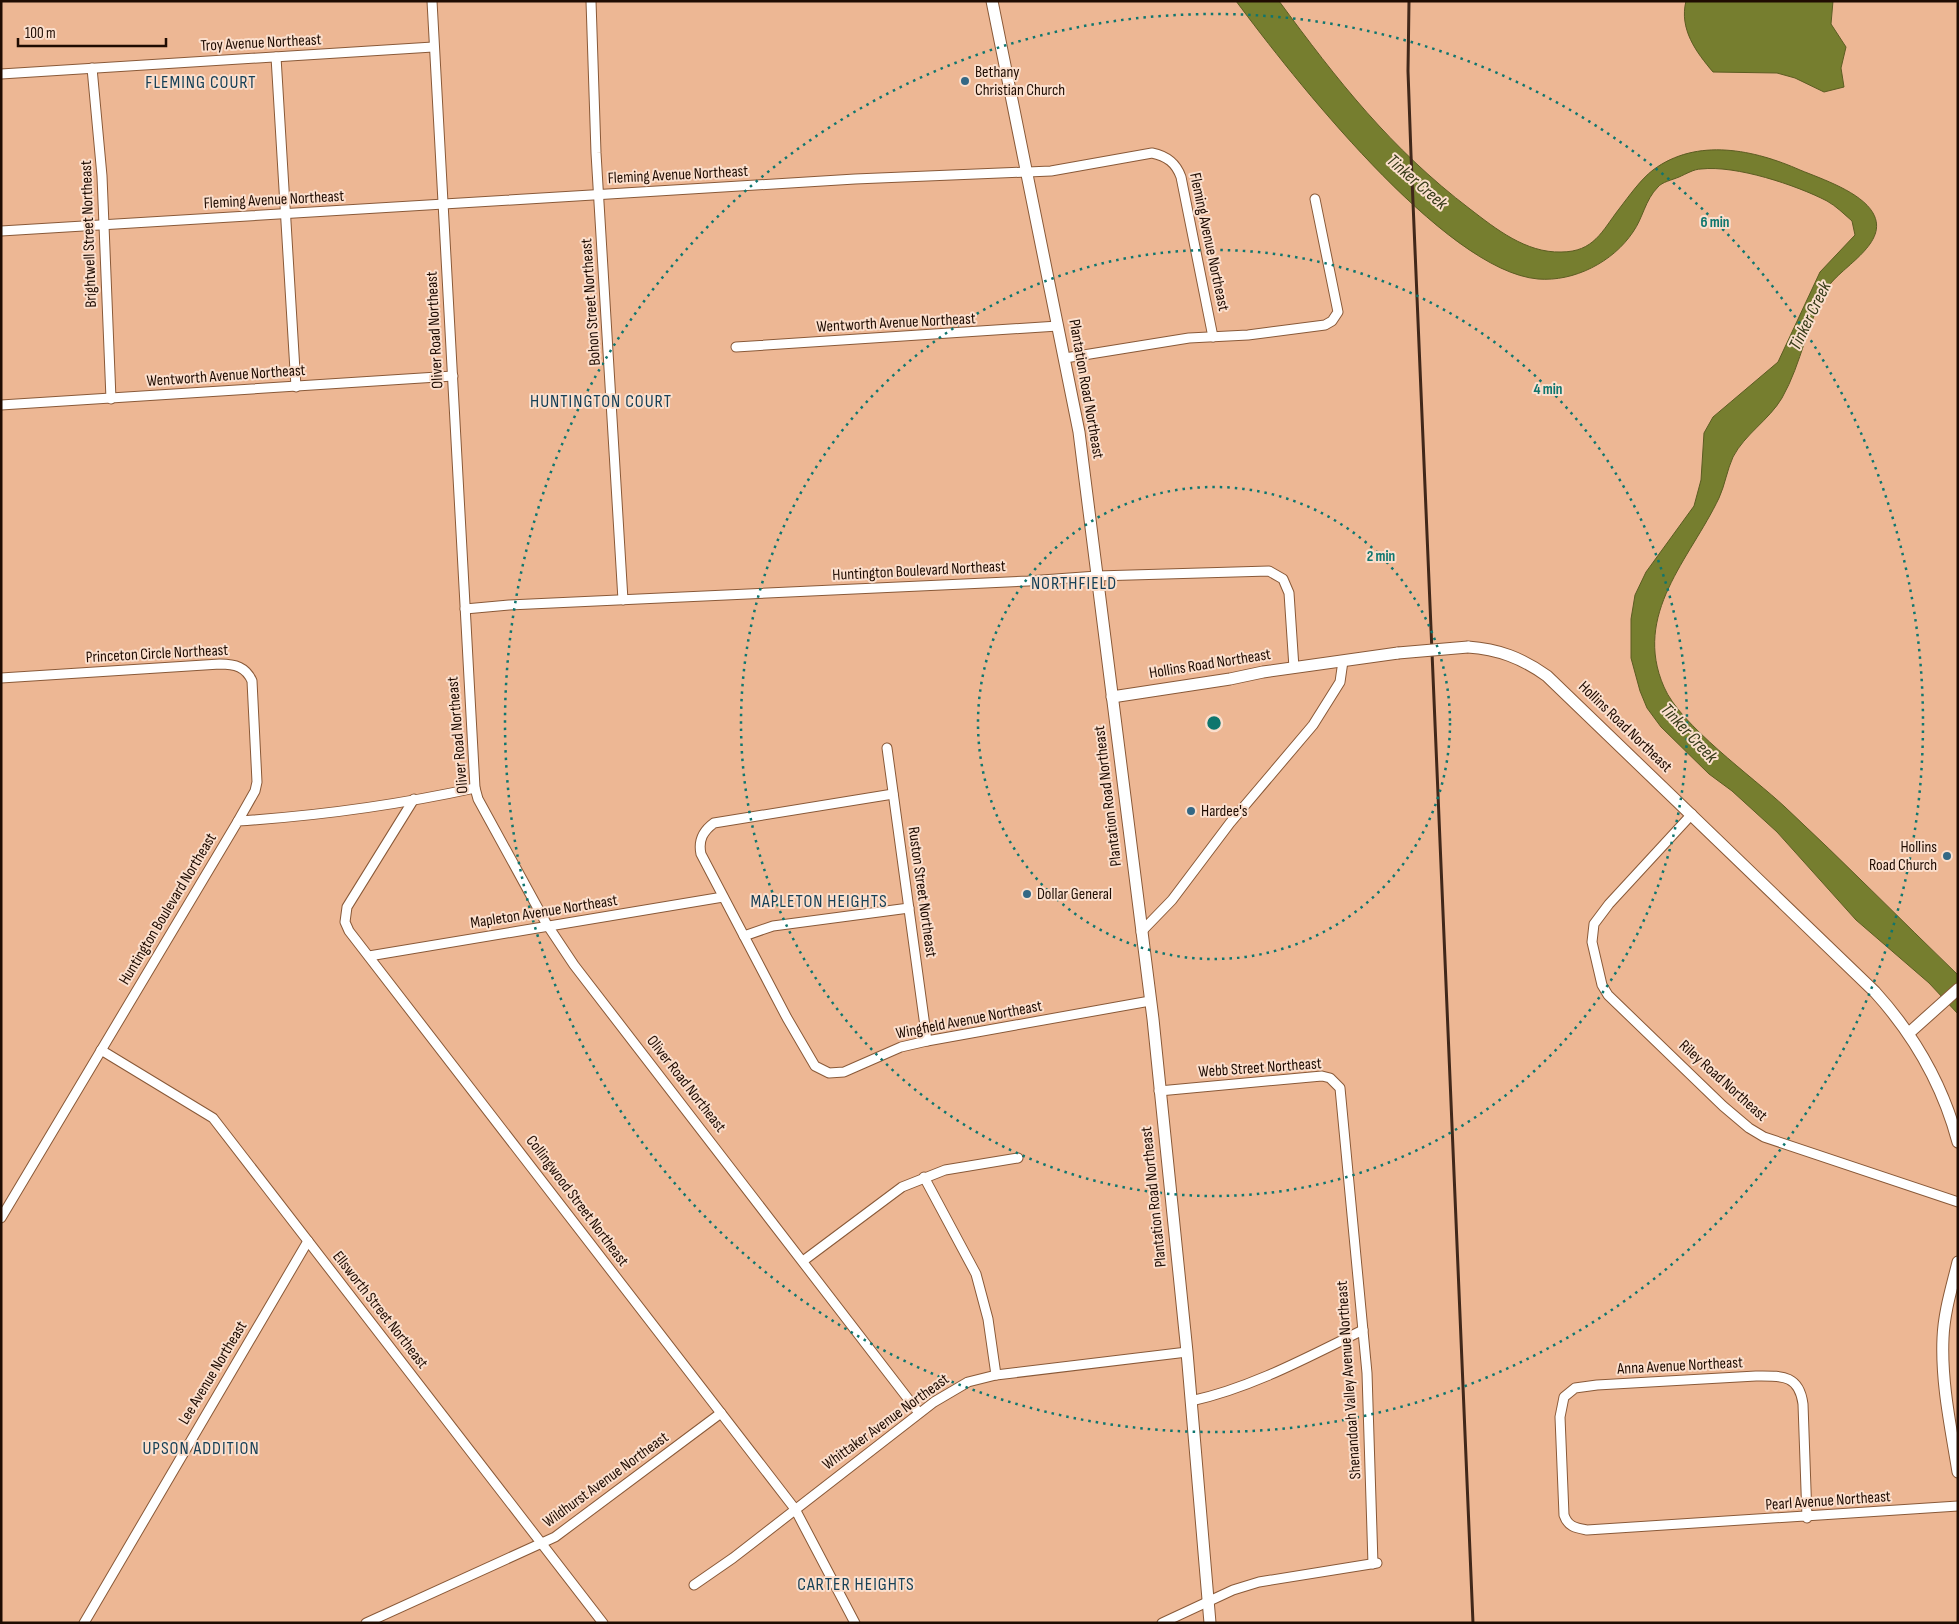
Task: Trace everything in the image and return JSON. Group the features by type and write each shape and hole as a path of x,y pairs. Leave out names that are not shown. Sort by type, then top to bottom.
{"main road":[{"name":"Plantation Road Northeast","path":"992,1 1079,432 1150,1001 1187,1352 1210,1623"},
{"name":"Hollins Road Northeast","path":"1112,697 1398,653 1468,647 1502,652 1528,663 1547,676 1875,992 1909,1033 1933,1077 1958,1142"},
{"path":"1909,1033 1958,989"},
{"path":"1958,1262 1946,1310 1942,1355 1944,1384 1958,1472"}],"street":[{"name":"Oliver Road Northeast","path":"432,1 433,47 475,788 487,816 549,927 595,992 920,1413"},
{"name":"Bohon Street Northeast","path":"591,1 590,26 599,195 623,600"},
{"name":"Troy Avenue Northeast","path":"1,74 433,47"},
{"path":"276,57 296,387"},
{"name":"Brightwell Street Northeast","path":"92,68 99,133 111,399"},
{"name":"Fleming Avenue Northeast","path":"1,231 599,195 1051,171 1145,153 1160,154 1174,164 1182,177 1213,337"},
{"path":"1065,358 1117,348 1325,325 1338,312 1315,199"},
{"name":"Wentworth Avenue Northeast","path":"736,347 1058,326"},
{"name":"Wentworth Avenue Northeast","path":"1,405 453,376"},
{"name":"Huntington Boulevard Northeast","path":"465,609 1028,582 1097,576 1269,571 1283,579 1289,593 1294,668"},
{"path":"1141,932 1172,900 1230,823 1313,725 1340,682 1343,661"},
{"name":"Princeton Circle Northeast","path":"1,678 220,664 238,665 244,669 252,681 256,782 255,791 238,822"},
{"name":"Ruston Street Northeast","path":"887,748 927,1041"},
{"path":"238,822 286,818 475,788"},
{"name":"Wingfield Avenue Northeast","path":"893,794 714,823 703,833 700,840 702,854 813,1064 822,1070 836,1073 844,1072 901,1047 1150,1001"},
{"name":"Collingwood Street Northeast","path":"414,799 346,907 345,915 349,931 795,1509 855,1623"},
{"name":"Riley Road Northeast","path":"1692,814 1598,915 1592,933 1599,975 1608,995 1749,1128 1780,1144 1958,1202"},
{"name":"Huntington Boulevard Northeast","path":"1,1218 238,822"},
{"name":"Mapleton Avenue Northeast","path":"369,956 724,897"},
{"path":"744,936 773,926 909,908"},
{"name":"Ellsworth Street Northeast","path":"101,1050 213,1118 604,1623"},
{"name":"Webb Street Northeast","path":"1159,1091 1322,1076 1330,1078 1337,1083 1342,1094 1349,1195"},
{"path":"803,1261 878,1203 902,1187 924,1176 944,1170 1018,1158"},
{"path":"924,1176 976,1274 988,1320 996,1375"},
{"name":"Shenandoah Valley Avenue Northeast","path":"1208,1601 1259,1582 1375,1564 1363,1330 1349,1195"},
{"name":"Lee Avenue Northeast","path":"84,1623 308,1241"},
{"path":"1191,1401 1226,1392 1286,1367 1363,1330"},
{"name":"Whittaker Avenue Northeast","path":"694,1584 733,1558 920,1413 968,1382 996,1375 1187,1352"},
{"name":"Anna Avenue Northeast","path":"1701,1524 1587,1530 1576,1528 1566,1521 1562,1480 1561,1403 1569,1391 1575,1388 1610,1385 1752,1377 1781,1376 1795,1383 1800,1391 1803,1404 1807,1518"},
{"name":"Wildhurst Avenue Northeast","path":"366,1623 556,1537 721,1413"},
{"name":"Pearl Avenue Northeast","path":"1701,1524 1958,1506"},
{"path":"1162,1623 1208,1601"}],"water":[{"name":"Tinker Creek","path":"1236,1 1279,1 1344,86 1390,138 1441,186 1470,209 1501,232 1536,249 1561,252 1572,251 1589,244 1596,239 1640,183 1653,170 1670,160 1688,153 1707,150 1745,153 1783,163 1830,182 1850,193 1867,205 1873,213 1877,224 1870,244 1828,287 1815,314 1789,385 1777,406 1744,441 1733,457 1719,498 1680,565 1660,611 1655,635 1656,660 1664,687 1672,702 1685,718 1807,828 1958,975 1958,1014 1929,983 1856,920 1777,832 1732,791 1709,774 1661,727 1647,708 1631,658 1631,619 1635,595 1646,572 1694,506 1701,480 1704,433 1713,417 1778,362 1820,272 1855,235 1852,221 1827,201 1783,183 1731,170 1698,169 1660,185 1650,198 1636,227 1625,243 1604,261 1592,268 1565,277 1538,279 1500,268 1459,243 1416,207 1372,165 1293,75"},
{"path":"1686,1 1833,1 1831,24 1846,47 1841,68 1844,87 1824,92 1795,78 1777,73 1713,72 1690,40 1685,21"}],"railway":[{"path":"1409,1 1408,71 1411,155 1473,1623"}],"place":[{"name":"Bethany Christian Church","path":"965,81"},
{"name":"Hardee's","path":"1191,811"},
{"name":"Hollins Road Church","path":"1947,856"},
{"name":"Dollar General","path":"1027,894"}],"district":[{"name":"FLEMING COURT","path":"201,82"},
{"name":"HUNTINGTON COURT","path":"601,401"},
{"name":"NORTHFIELD","path":"1074,583"},
{"name":"MAPLETON HEIGHTS","path":"819,901"},
{"name":"UPSON ADDITION","path":"201,1448"},
{"name":"CARTER HEIGHTS","path":"856,1584"}]}
